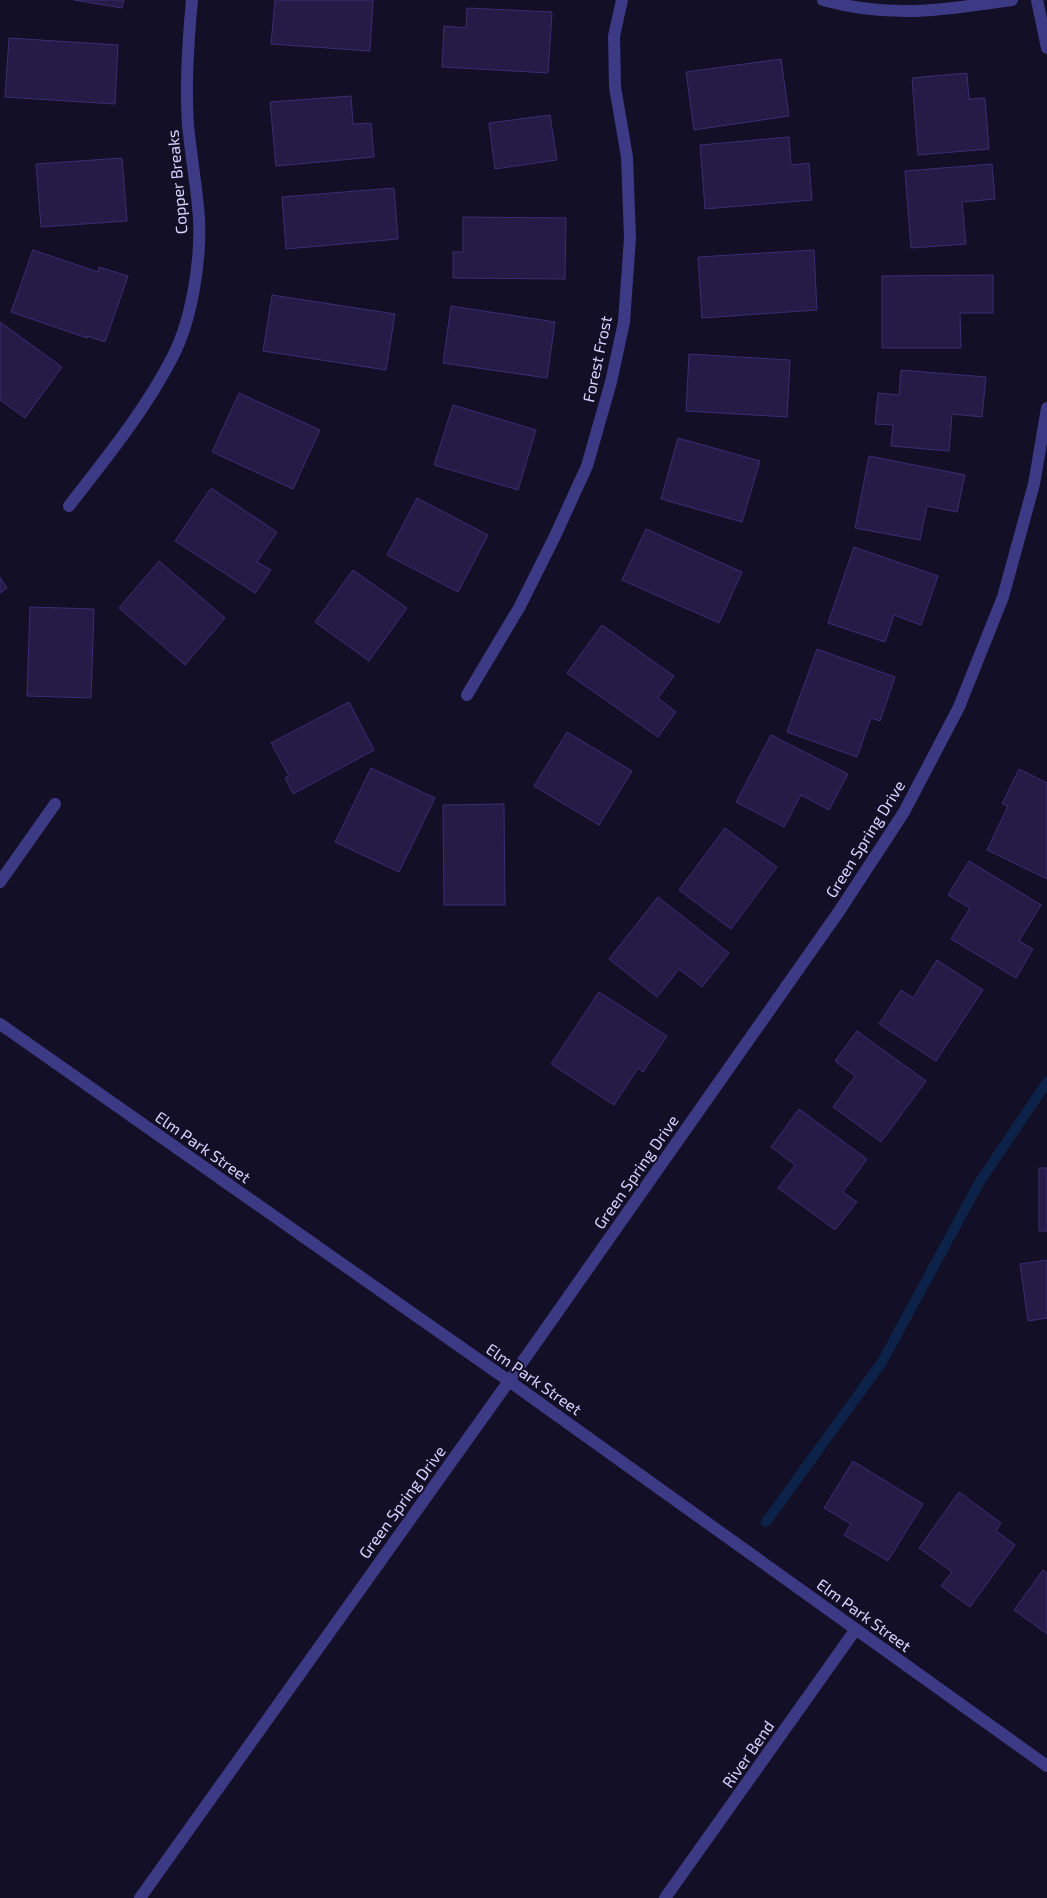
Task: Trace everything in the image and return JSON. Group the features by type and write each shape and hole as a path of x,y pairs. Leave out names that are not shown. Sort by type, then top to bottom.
{"street":[{"name":"Copper Breaks","path":"69,506 130,428 174,356 185,323 198,255 199,221 188,124 187,59 192,0"},
{"name":"Forest Frost","path":"467,695 519,608 555,536 586,466 611,382 624,322 630,238 627,157 614,87 614,36 622,0"},
{"path":"823,0 869,10 902,12 935,11 1012,0"},
{"path":"1037,0 1047,48"},
{"name":"Green Spring Drive","path":"140,1898 509,1381 840,910 904,812 959,707 1003,598 1034,484 1047,408"},
{"path":"0,882 54,804"},
{"name":"Elm Park Street","path":"0,1024 509,1381 1047,1766"},
{"name":"River Bend","path":"666,1898 856,1630"}],"building":[{"path":"74,0 124,0 122,8"},
{"path":"275,0 373,0 370,51 271,44"},
{"path":"467,8 552,12 548,73 442,67 444,26 466,28"},
{"path":"9,38 118,45 115,104 5,97"},
{"path":"781,59 789,116 694,130 686,72"},
{"path":"967,73 969,99 985,98 989,149 918,155 912,78"},
{"path":"351,96 353,124 371,123 374,157 276,166 270,102"},
{"path":"550,115 557,160 495,169 489,123"},
{"path":"789,137 791,165 809,163 812,200 705,209 700,145"},
{"path":"122,158 127,221 41,227 36,164"},
{"path":"992,164 995,199 962,202 966,244 911,248 905,171"},
{"path":"394,188 398,239 286,249 282,197"},
{"path":"463,217 566,218 565,279 453,278 453,252 463,252"},
{"path":"33,250 98,272 99,267 128,276 105,342 87,336 87,338 11,312"},
{"path":"814,250 817,310 702,318 698,257"},
{"path":"993,275 993,313 960,313 961,348 882,348 882,276"},
{"path":"272,295 395,314 386,370 263,351"},
{"path":"451,306 555,322 547,378 443,363"},
{"path":"0,322 62,367 25,418 0,400"},
{"path":"689,354 790,360 787,417 686,411"},
{"path":"901,370 986,377 982,417 952,414 949,451 891,446 893,425 875,424 878,393 899,395"},
{"path":"239,393 320,430 293,489 212,452"},
{"path":"453,405 536,430 518,490 434,465"},
{"path":"678,438 760,461 742,522 661,499"},
{"path":"869,456 965,475 957,512 927,506 920,540 855,528"},
{"path":"211,488 277,532 257,562 271,570 255,593 175,541"},
{"path":"417,498 488,535 458,592 387,555"},
{"path":"646,529 742,572 719,623 622,580"},
{"path":"854,547 938,576 921,625 894,615 885,642 828,623"},
{"path":"159,561 225,618 185,665 119,608"},
{"path":"353,570 407,608 369,661 315,622"},
{"path":"0,577 7,588 0,593"},
{"path":"30,607 94,609 91,698 27,696"},
{"path":"602,625 674,676 658,698 676,712 658,737 567,673"},
{"path":"817,649 895,677 880,721 871,718 857,757 787,732"},
{"path":"349,702 374,750 293,794 285,778 289,776 271,743"},
{"path":"567,732 632,771 599,825 534,786"},
{"path":"771,735 848,774 829,810 801,795 784,827 736,802"},
{"path":"371,768 435,798 399,872 335,842"},
{"path":"1019,769 1047,783 1047,879 987,850 1008,806 1002,804"},
{"path":"504,804 505,905 444,905 443,805"},
{"path":"725,828 777,867 731,929 679,890"},
{"path":"969,861 1041,905 1019,941 1033,949 1016,978 951,939 970,908 948,895"},
{"path":"658,897 729,953 702,987 679,969 657,997 609,959"},
{"path":"937,960 983,990 936,1061 879,1024 901,990 913,998"},
{"path":"599,992 667,1036 643,1072 638,1068 614,1105 551,1064"},
{"path":"857,1031 926,1081 881,1142 833,1107 855,1076 835,1061"},
{"path":"799,1109 867,1159 843,1192 857,1202 835,1230 778,1188 795,1165 771,1147"},
{"path":"1039,1168 1047,1168 1047,1231 1039,1231"},
{"path":"1047,1260 1047,1318 1028,1321 1020,1264"},
{"path":"853,1461 923,1504 888,1561 844,1535 851,1524 824,1508"},
{"path":"959,1492 1001,1523 996,1531 1015,1545 970,1607 941,1586 952,1572 919,1548"},
{"path":"1043,1570 1047,1573 1047,1634 1014,1610"}],"waterway":[{"path":"766,1522 882,1362 979,1183 1047,1082"}]}
